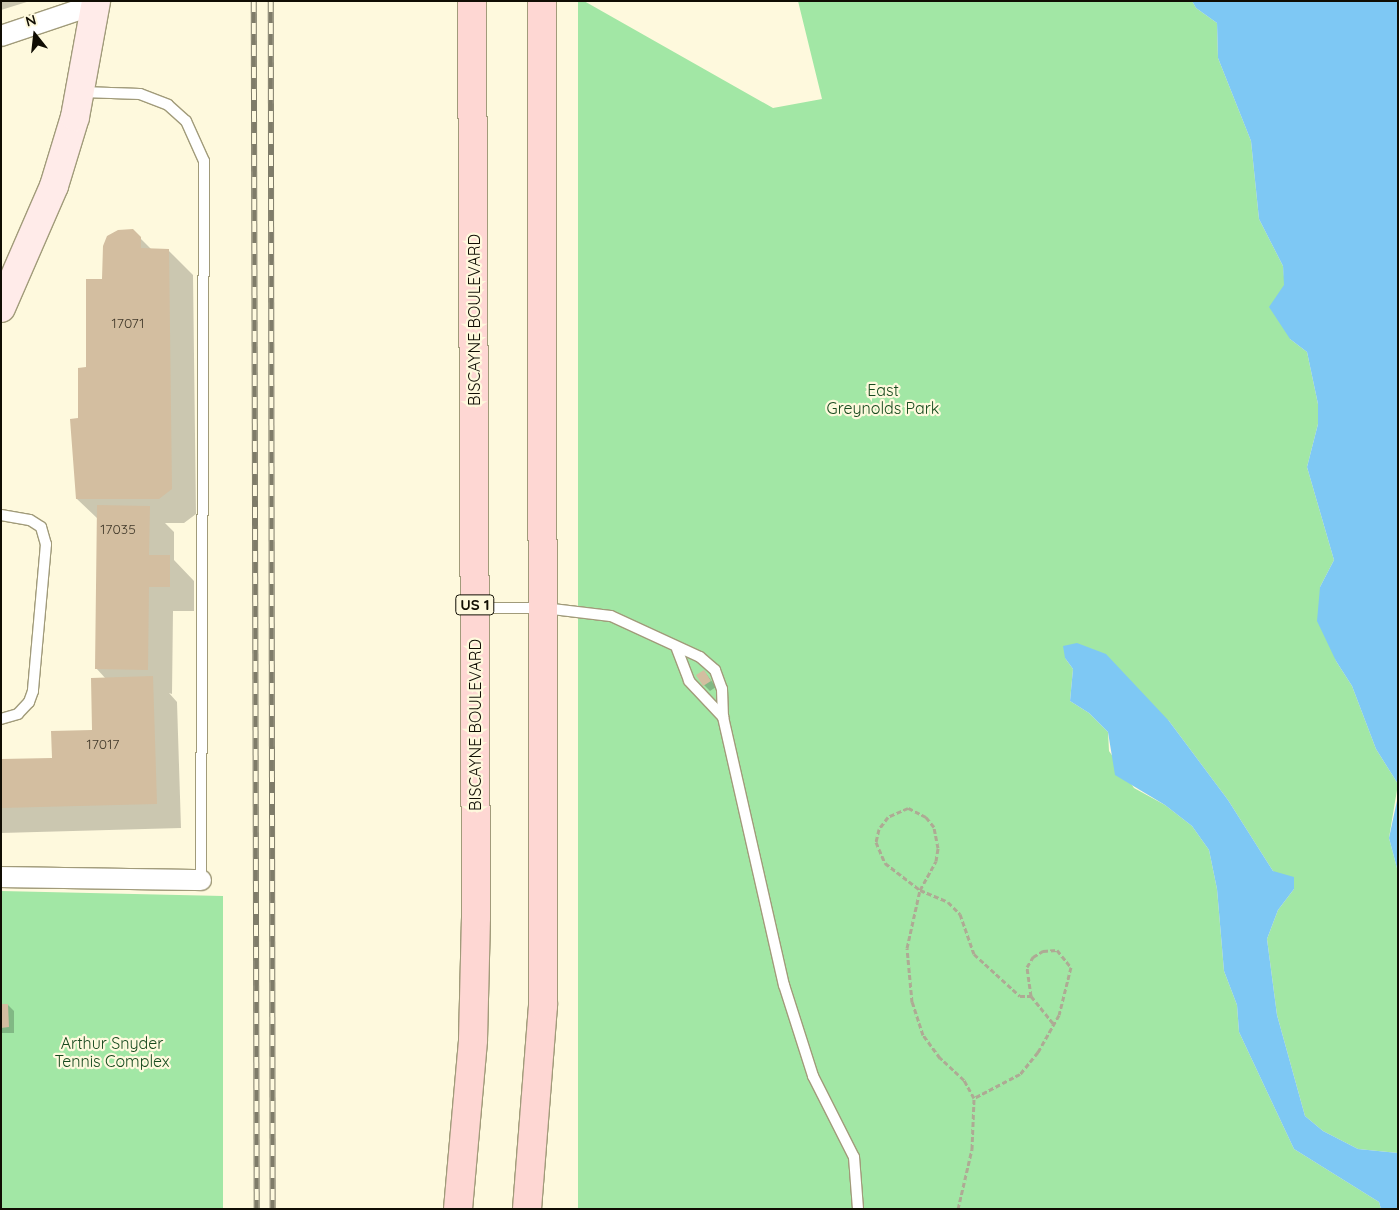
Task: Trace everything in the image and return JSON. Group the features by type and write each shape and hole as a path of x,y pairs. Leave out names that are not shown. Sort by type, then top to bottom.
{"main road":[{"name":"BISCAYNE BOULEVARD","path":"458,1209 473,1040 476,917 472,1"},
{"path":"527,1209 543,1006 542,1"}],"street":[{"path":"1,36 96,2 81,92 54,186 1,308"},
{"path":"1,877 201,880"}],"lane":[{"path":"81,92 140,94 168,105 186,121 204,161 201,880"},
{"path":"1,515 30,520 40,527 46,544 33,691 18,714 1,720"},
{"path":"475,608 544,608 611,616 677,649 700,657 715,670 722,689 723,718 784,985 813,1076 854,1157 858,1209"},
{"path":"677,649 689,681 723,718"}],"path":[{"path":"958,1209 972,1150 974,1098 964,1080 927,1042 912,1002 907,948 920,890 936,861 938,838 926,817 908,808 888,817 879,829 876,842 885,863 920,890 954,908 960,914 974,954 1014,992 1031,996"},
{"path":"974,1098 1020,1074 1038,1052 1054,1024 1067,991 1071,967 1057,950 1043,951 1033,957 1027,967 1031,996 1054,1024"}],"green space":[{"name":"East Greynolds Park","path":"578,1 584,1 773,108 822,99 798,1 1192,1 1196,8 1217,23 1218,58 1251,141 1259,219 1283,266 1290,339 1307,352 1318,404 1318,424 1307,467 1334,560 1320,587 1336,661 1352,686 1376,749 1398,784 1389,838 1398,872 1398,1153 1358,1149 1323,1131 1305,1116 1277,1015 1267,939 1278,910 1294,889 1273,871 1228,800 1169,721 1065,658 1073,669 1070,701 1089,713 1108,732 1109,751 1134,788 1165,805 1192,826 1209,850 1217,889 1224,971 1237,1005 1239,1032 1294,1149 1379,1202 1381,1209 578,1209"},
{"name":"Arthur Snyder Tennis Complex","path":"1,891 223,896 223,1209 1,1209"}],"water":[{"path":"1192,1 1398,1 1398,784 1376,749 1352,686 1336,661 1317,621 1320,587 1334,560 1307,467 1318,424 1318,404 1307,352 1290,339 1269,307 1284,285 1283,266 1259,219 1251,141 1218,58 1217,23 1196,8"},
{"path":"1077,643 1106,654 1169,721 1228,800 1273,871 1294,877 1294,889 1278,910 1267,939 1277,1015 1305,1116 1323,1131 1358,1149 1398,1153 1398,1209 1381,1209 1379,1202 1294,1149 1239,1032 1237,1005 1224,971 1217,889 1209,850 1192,826 1165,805 1115,775 1108,732 1089,713 1070,701 1073,669 1065,658 1063,646"},
{"path":"1398,796 1398,872 1389,838"}],"building":[{"path":"133,229 141,237 141,248 169,249 172,489 159,499 76,499 70,419 78,418 78,368 86,367 86,279 102,279 103,246 107,236 118,230"},
{"path":"97,505 150,506 149,555 170,555 170,587 149,587 148,670 95,669"},
{"path":"704,670 711,681 703,686 696,675"},
{"path":"153,676 157,804 1,808 1,759 52,758 51,731 92,730 91,678"},
{"path":"1,1004 8,1004 9,1027 1,1028"}],"railway":[{"path":"254,1 257,1209"},
{"path":"271,1 273,1209"}]}
